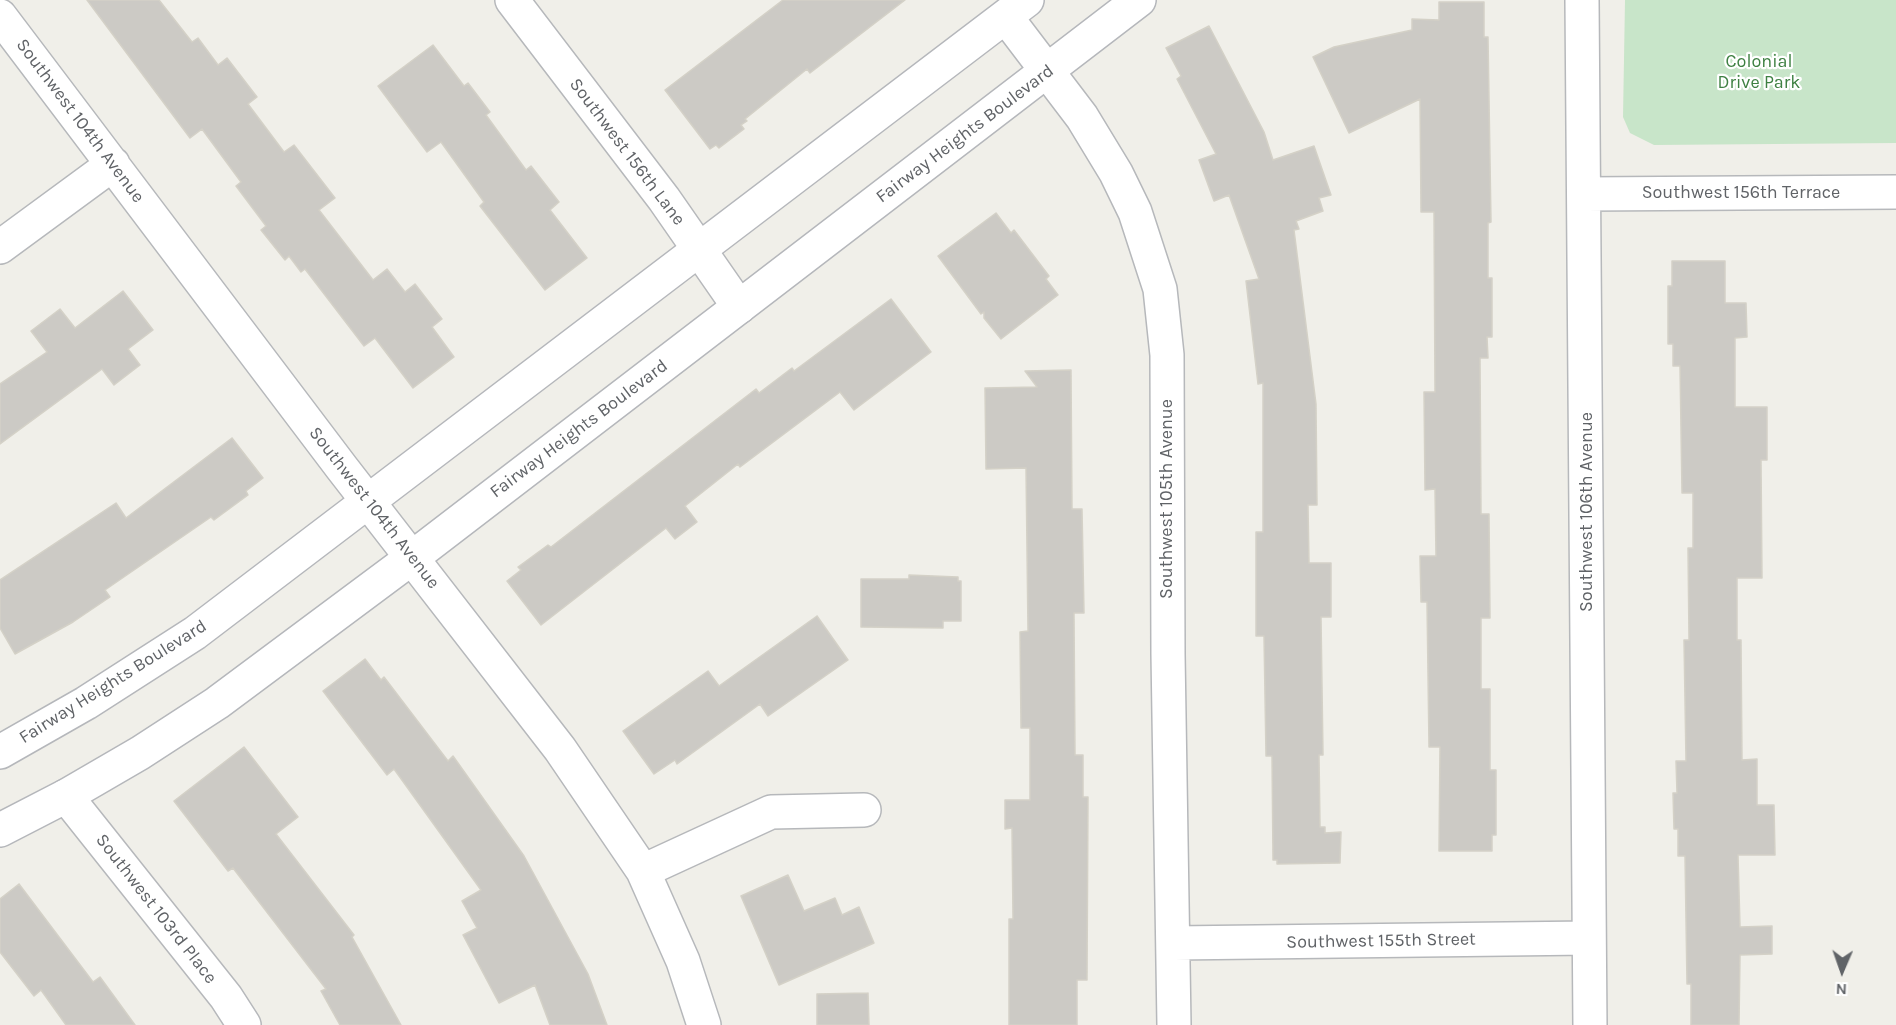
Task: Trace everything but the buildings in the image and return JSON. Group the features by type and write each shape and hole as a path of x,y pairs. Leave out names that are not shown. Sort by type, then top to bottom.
{"street":[{"name":"Southwest 156th Lane","path":"512,0 664,199 739,307"},
{"name":"Fairway Heights Boulevard","path":"0,830 66,796 140,753 217,703 412,557 1139,0"},
{"name":"Southwest 106th Avenue","path":"1582,0 1590,1025"},
{"name":"Fairway Heights Boulevard","path":"0,752 152,662 212,620 1017,8"},
{"name":"Southwest 105th Avenue","path":"1017,8 1047,71 1093,134 1116,172 1146,240 1164,312 1167,355 1168,654 1174,1025"},
{"name":"Southwest 104th Avenue","path":"0,16 560,749 643,871 683,961 704,1025"},
{"path":"0,247 113,164"},
{"name":"Southwest 156th Terrace","path":"1585,194 1896,192"},
{"name":"Southwest 103rd Place","path":"66,796 226,997 244,1025"},
{"path":"643,871 771,812 864,810"},
{"name":"Southwest 155th Street","path":"1174,943 1588,938"}],"green space":[{"name":"Colonial Drive Park","path":"1625,0 1896,0 1896,143 1654,145 1630,133 1623,117"}]}
